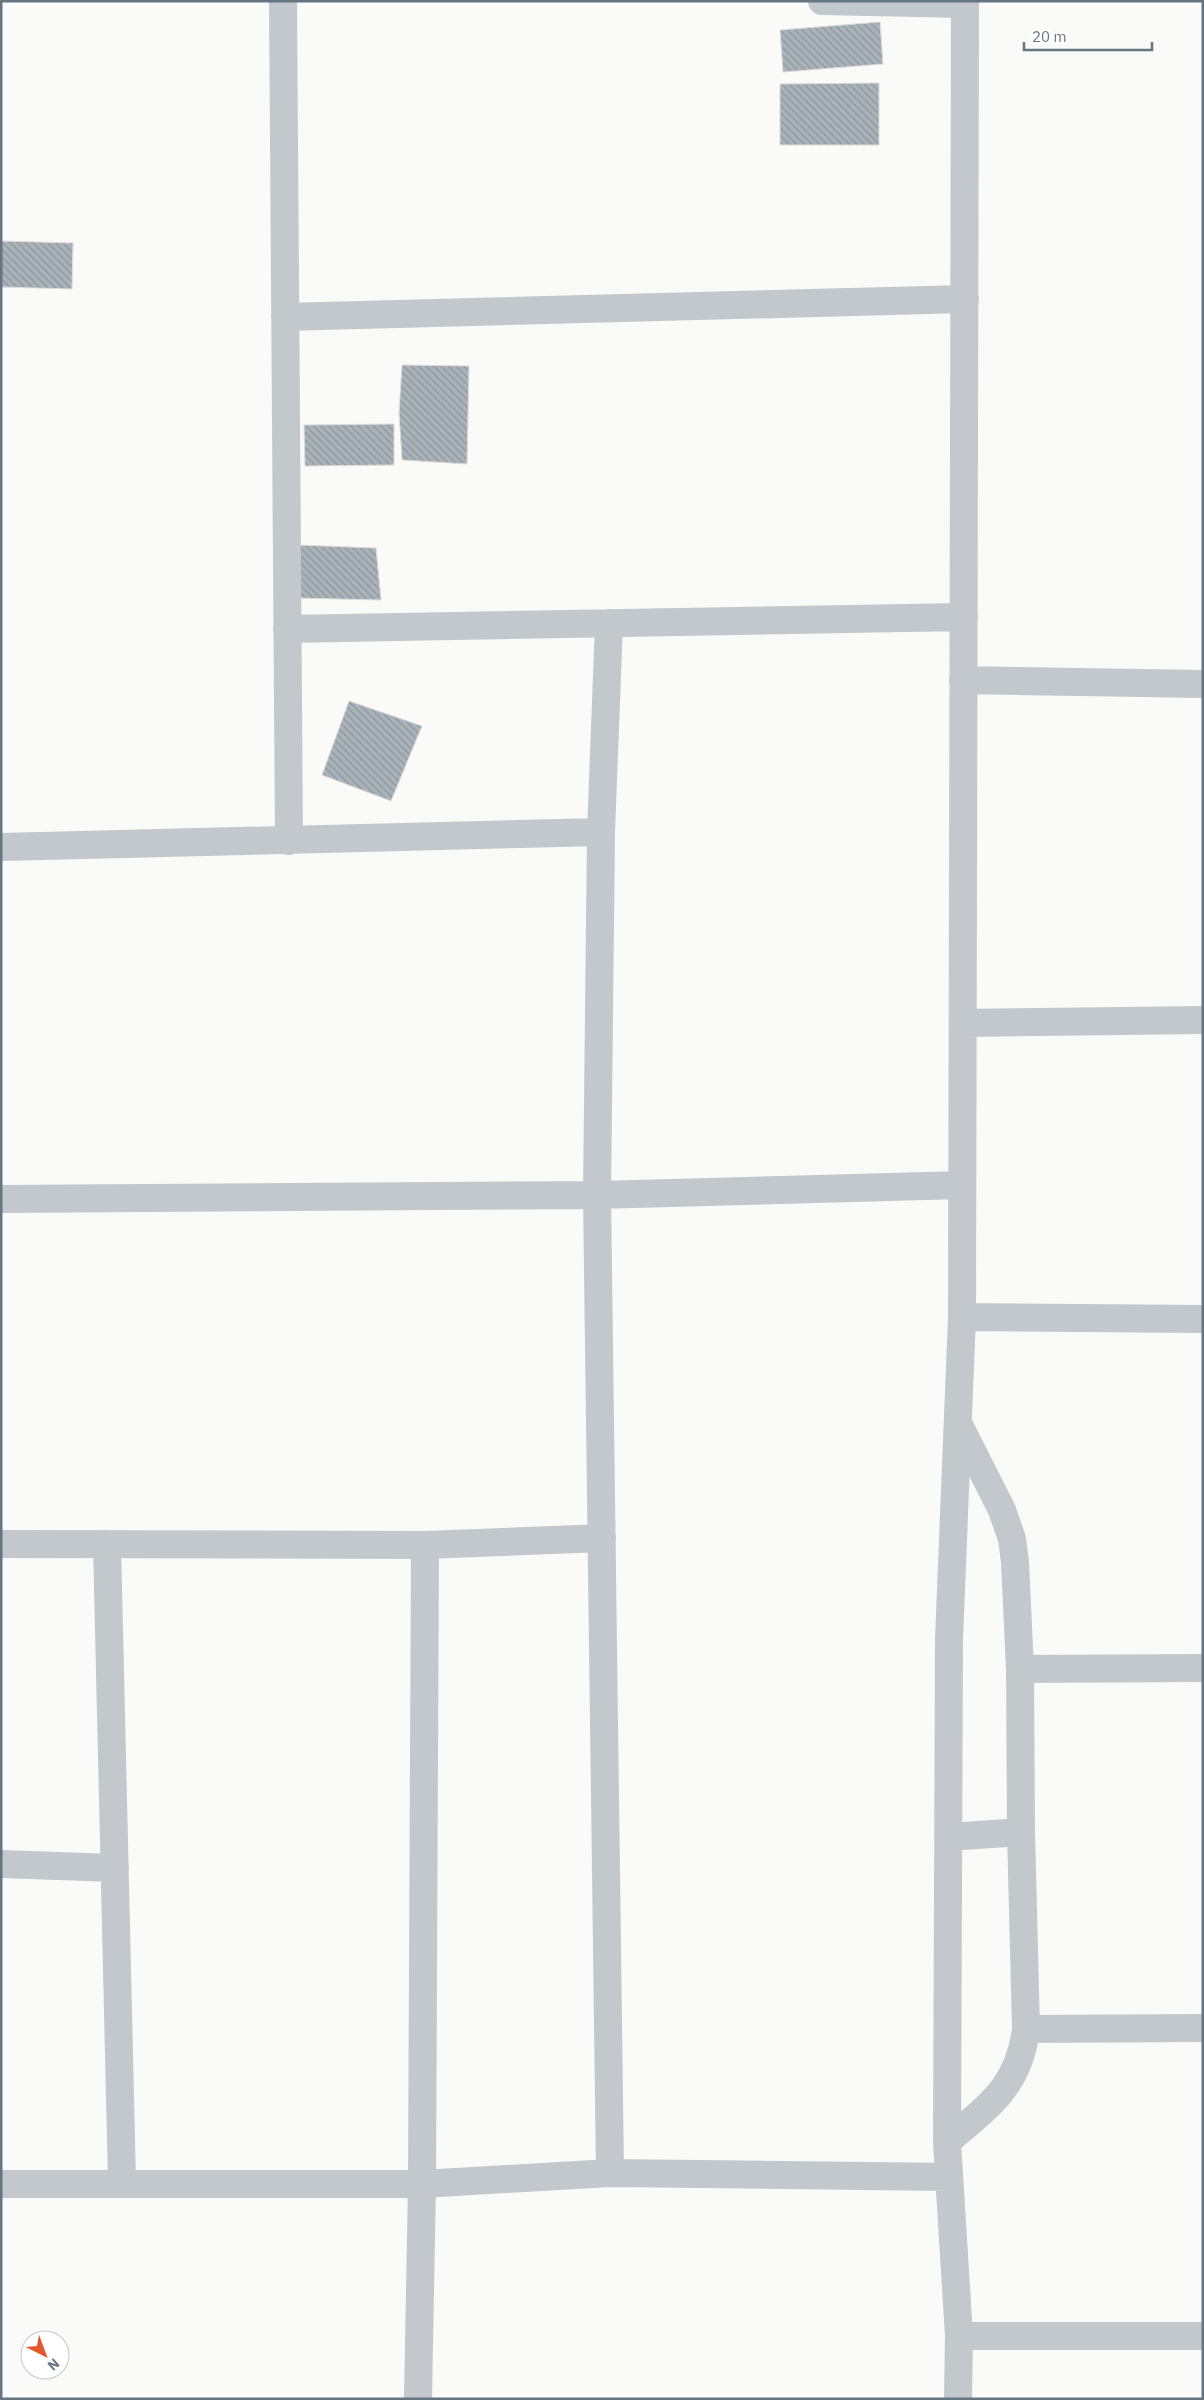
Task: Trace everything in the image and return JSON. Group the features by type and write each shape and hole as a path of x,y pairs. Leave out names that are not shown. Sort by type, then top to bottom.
{"street":[{"path":"283,1 288,841"},
{"path":"822,1 965,2 962,1317 949,1639 947,2142 959,2336 958,2399"},
{"path":"285,317 965,299"},
{"path":"287,629 964,617"},
{"path":"609,623 601,832 597,1195 610,2173"},
{"path":"963,680 1203,684"},
{"path":"1,847 601,832"},
{"path":"963,1023 1203,1020"},
{"path":"1,1198 597,1195 962,1185"},
{"path":"962,1317 1203,1319"},
{"path":"947,2142 998,2097 1016,2071 1023,2052 1026,2029 1021,1832 1020,1669 1015,1562 1012,1539 1002,1510 957,1421"},
{"path":"1,1544 425,1545 602,1538"},
{"path":"107,1544 122,2182"},
{"path":"418,2399 422,2184 425,1545"},
{"path":"1020,1669 1203,1668"},
{"path":"948,1837 1021,1832"},
{"path":"1,1864 115,1868"},
{"path":"1026,2029 1203,2028"},
{"path":"1,2184 122,2182 422,2184 610,2173 948,2176"},
{"path":"959,2336 1203,2336"}],"building":[{"path":"880,22 883,64 783,72 780,30"},
{"path":"879,83 879,145 780,145 780,84"},
{"path":"1,241 73,243 72,289 1,287"},
{"path":"402,365 469,366 467,464 402,460 399,413"},
{"path":"394,424 394,465 305,466 304,425"},
{"path":"298,545 376,548 381,600 297,598"},
{"path":"349,701 422,726 391,801 322,775"}]}
